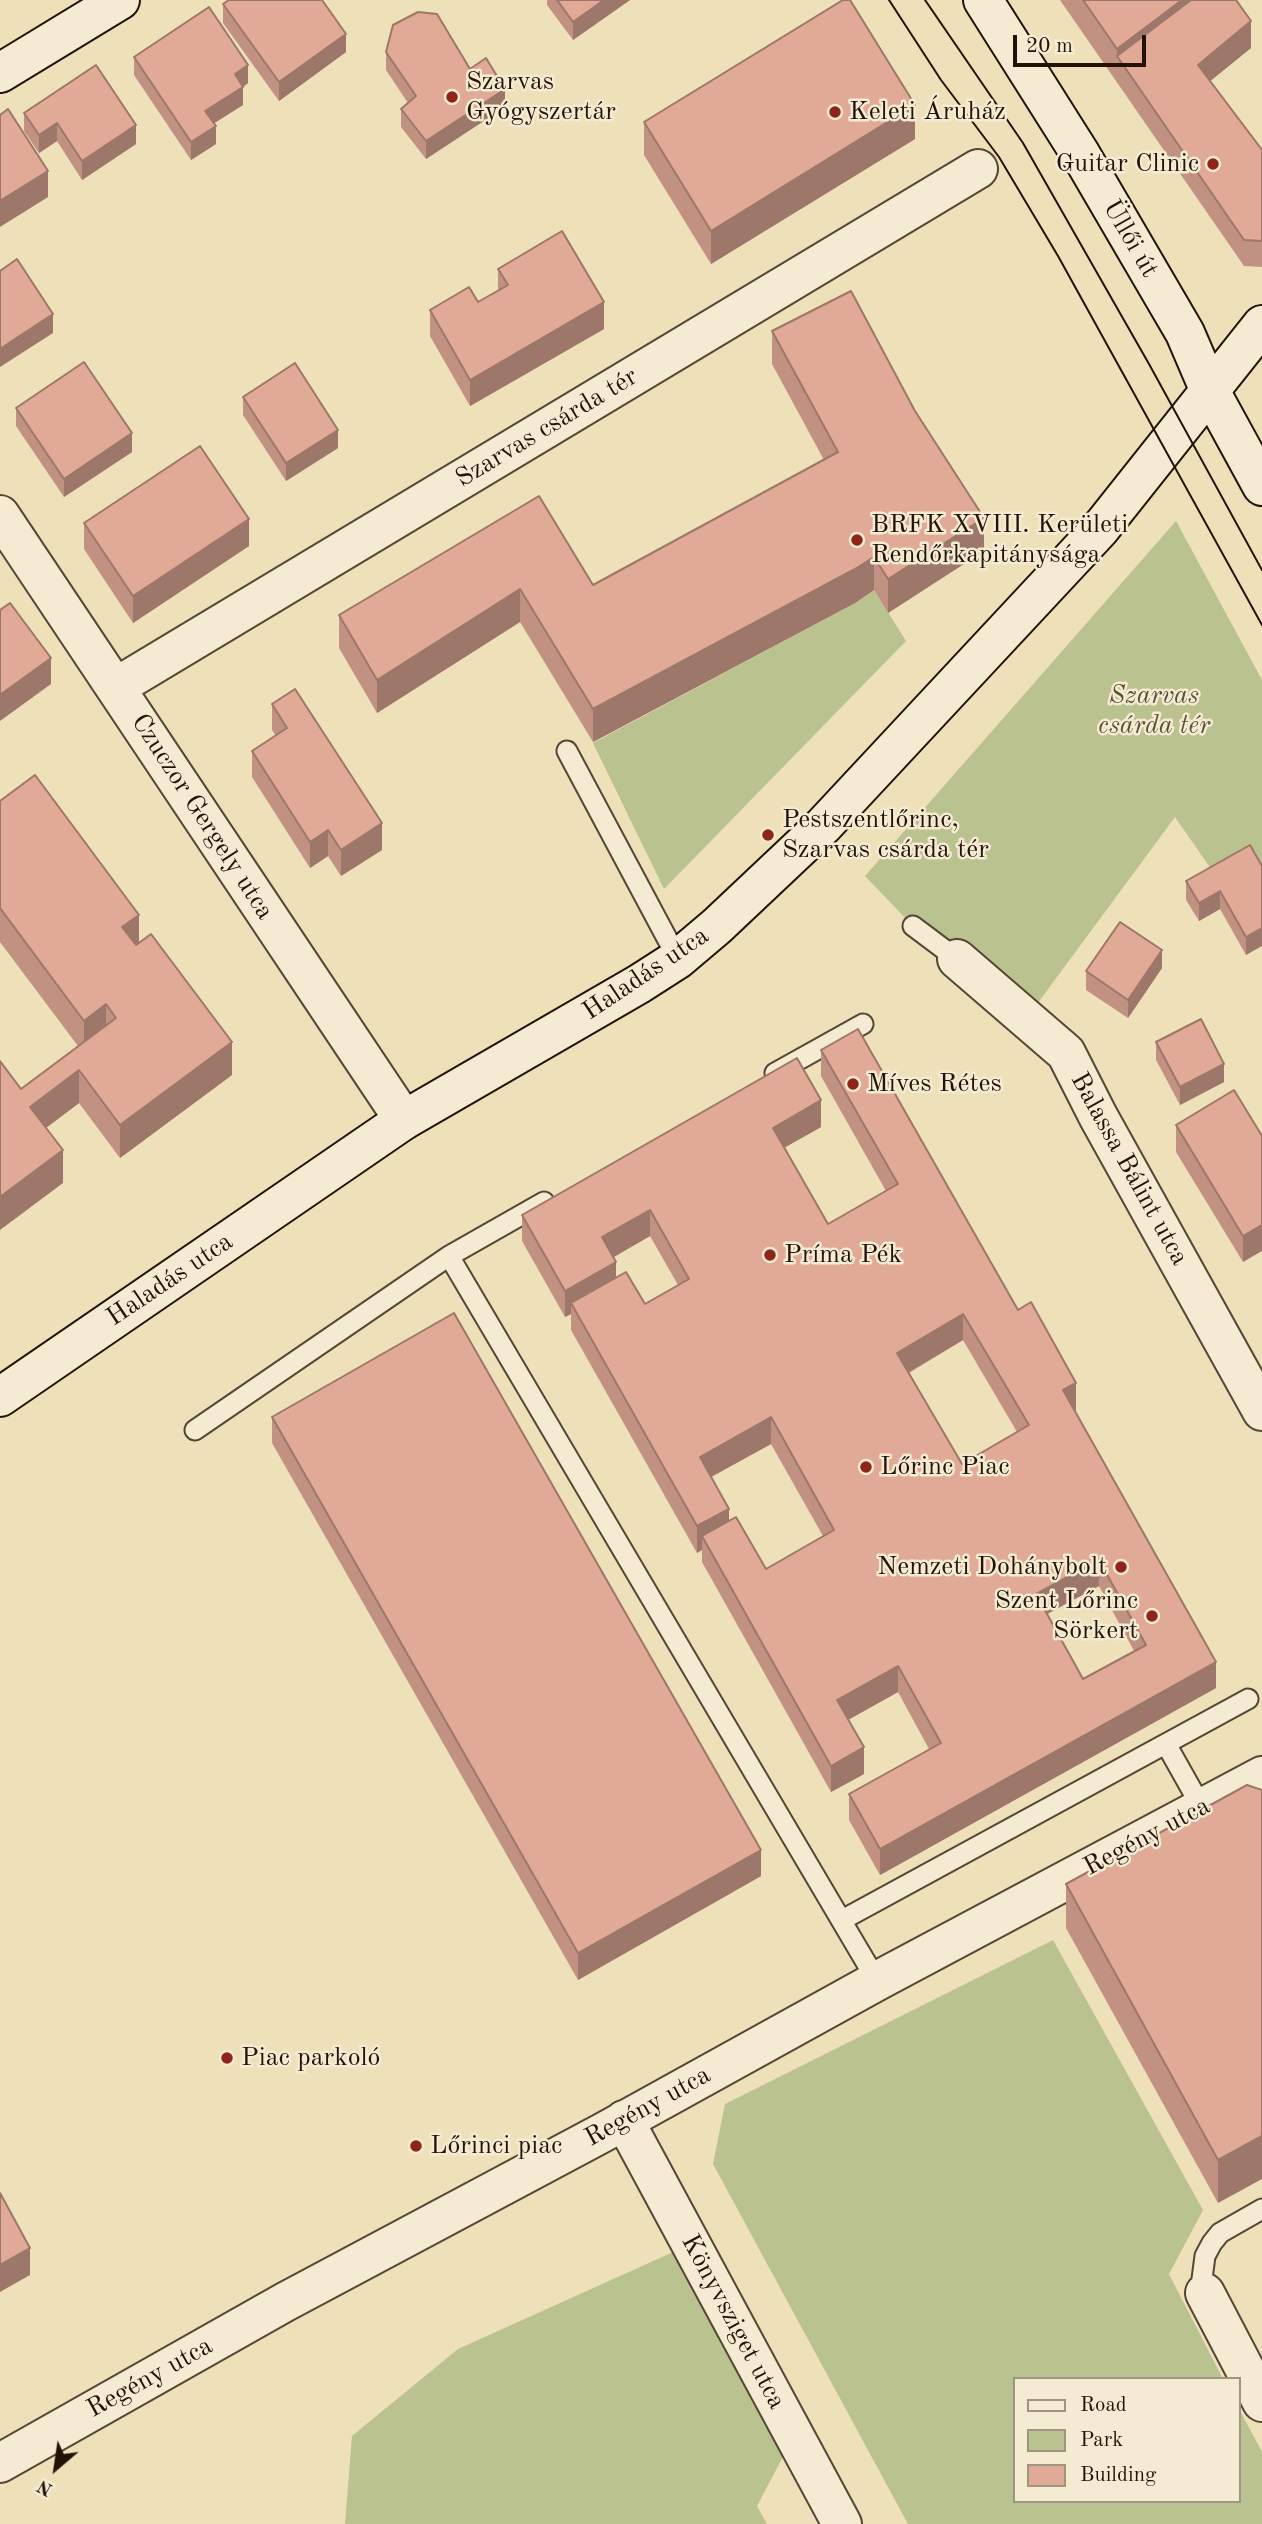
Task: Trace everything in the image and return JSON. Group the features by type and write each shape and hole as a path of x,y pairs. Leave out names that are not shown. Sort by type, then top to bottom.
{"street":[{"path":"0,72 120,0"},
{"name":"Üllői út","path":"983,0 1074,144 1178,321 1209,389 1262,486"},
{"name":"Szarvas csárda tér","path":"117,687 978,169"},
{"name":"Haladás utca","path":"0,1397 404,1120 678,959 763,884 861,785 1100,529 1262,325"},
{"name":"Czuczor Gergely utca","path":"0,515 404,1120"},
{"name":"Balassa Bálint utca","path":"957,959 1066,1054 1262,1411"},
{"name":"Regény utca","path":"0,2463 285,2302 1262,1776"},
{"name":"Könyvsziget utca","path":"624,2120 842,2524"},
{"path":"1205,2293 1262,2402"}],"lane":[{"path":"567,751 678,959"},
{"path":"913,926 957,959"},
{"path":"754,1085 863,1024"},
{"path":"195,1430 449,1256 559,1194"},
{"path":"449,1256 877,1981"},
{"path":"842,1920 1248,1699"},
{"path":"1166,1744 1202,1808"},
{"path":"1205,2293 1202,2279 1205,2256 1212,2243 1220,2233 1262,2209"}],"green space":[{"name":"Szarvas csárda tér","path":"1176,521 1262,680 1262,870 1225,889 1175,817 1026,1019 913,926 865,876"},
{"path":"874,590 906,641 664,889 593,743 855,603"},
{"path":"1053,1940 1203,2210 1169,2274 1222,2377 1014,2377 1014,2503 1241,2503 1241,2413 1262,2452 1262,2524 908,2524 713,2164 725,2104"},
{"path":"691,2244 794,2436 757,2506 767,2524 345,2524 352,2436 458,2349"}],"building":[{"path":"229,0 322,0 346,34 279,82 223,4"},
{"path":"557,0 604,0 573,22"},
{"path":"843,0 850,0 915,105 711,231 644,122"},
{"path":"1083,0 1182,0 1117,49"},
{"path":"1191,0 1236,0 1251,21 1198,65 1262,150 1262,241 1244,240 1117,56"},
{"path":"209,7 248,65 235,74 243,87 205,111 216,126 191,142 134,57"},
{"name":"Szarvas Gyógyszertár","path":"418,12 437,14 470,69 486,58 505,89 426,141 401,109 416,96 386,52 393,25"},
{"path":"96,65 136,125 82,161 57,123 39,135 24,113"},
{"path":"8,109 48,171 0,201 0,115"},
{"path":"562,231 604,302 470,380 430,310 469,287 478,302 508,285 498,269"},
{"path":"17,259 53,314 0,349 0,271"},
{"name":"BRFK XVIII. Kerületi Rendőrkapitánysága","path":"851,291 915,411 984,518 888,579 874,557 593,709 520,589 377,680 339,615 539,496 593,585 838,452 772,331"},
{"path":"84,362 132,433 64,479 16,408"},
{"path":"295,363 338,430 286,463 243,397"},
{"path":"200,446 249,519 133,596 84,523"},
{"path":"10,603 51,658 0,695 0,610"},
{"path":"295,689 382,823 341,850 328,830 310,842 252,751 287,728 272,704"},
{"path":"35,775 139,915 122,927 136,945 151,934 232,1042 120,1125 79,1070 30,1107 63,1150 0,1197 0,1061 21,1089 116,1018 106,1004 84,1021 0,908 0,801"},
{"path":"1250,845 1262,866 1262,928 1246,937 1220,891 1199,903 1186,881"},
{"path":"1120,922 1162,950 1128,1000 1086,971"},
{"path":"1201,1019 1224,1064 1180,1087 1156,1042"},
{"name":"Lőrinc Piac","path":"858,1029 1018,1310 1031,1302 1076,1383 1063,1390 1216,1662 880,1849 849,1794 941,1743 898,1666 837,1700 864,1747 831,1766 702,1536 736,1517 766,1569 834,1530 771,1417 700,1457 729,1509 697,1526 571,1303 626,1272 645,1304 689,1279 650,1210 602,1237 616,1262 565,1291 522,1215 797,1058 821,1100 773,1128 828,1224 898,1184 821,1050","holes":["963,1314 1029,1425 962,1464 897,1353","1099,1560 1146,1645 1083,1679 1036,1594"]},
{"path":"1234,1090 1262,1136 1262,1225 1243,1236 1176,1125"},
{"path":"454,1313 761,1850 578,1953 272,1417"},
{"path":"1247,1785 1262,1790 1262,2136 1218,2160 1066,1884"},
{"path":"0,2193 30,2248 0,2265"}],"tram line":[{"path":"889,0 941,80 999,157 1058,256 1262,625"},
{"path":"925,0 1023,143 1262,570"}],"place":[{"name":"Szarvas Gyógyszertár","path":"452,97"},
{"name":"Keleti Áruház","path":"835,112"},
{"name":"Guitar Clinic","path":"1213,164"},
{"name":"BRFK XVIII. Kerületi Rendőrkapitánysága","path":"857,540"},
{"name":"Pestszentlőrinc, Szarvas csárda tér","path":"768,835"},
{"name":"Míves Rétes","path":"853,1084"},
{"name":"Príma Pék","path":"770,1255"},
{"name":"Lőrinc Piac","path":"866,1467"},
{"name":"Nemzeti Dohánybolt","path":"1121,1567"},
{"name":"Szent Lőrinc Sörkert","path":"1152,1616"},
{"name":"Piac parkoló","path":"227,2058"},
{"name":"Lőrinci piac","path":"416,2146"}]}
